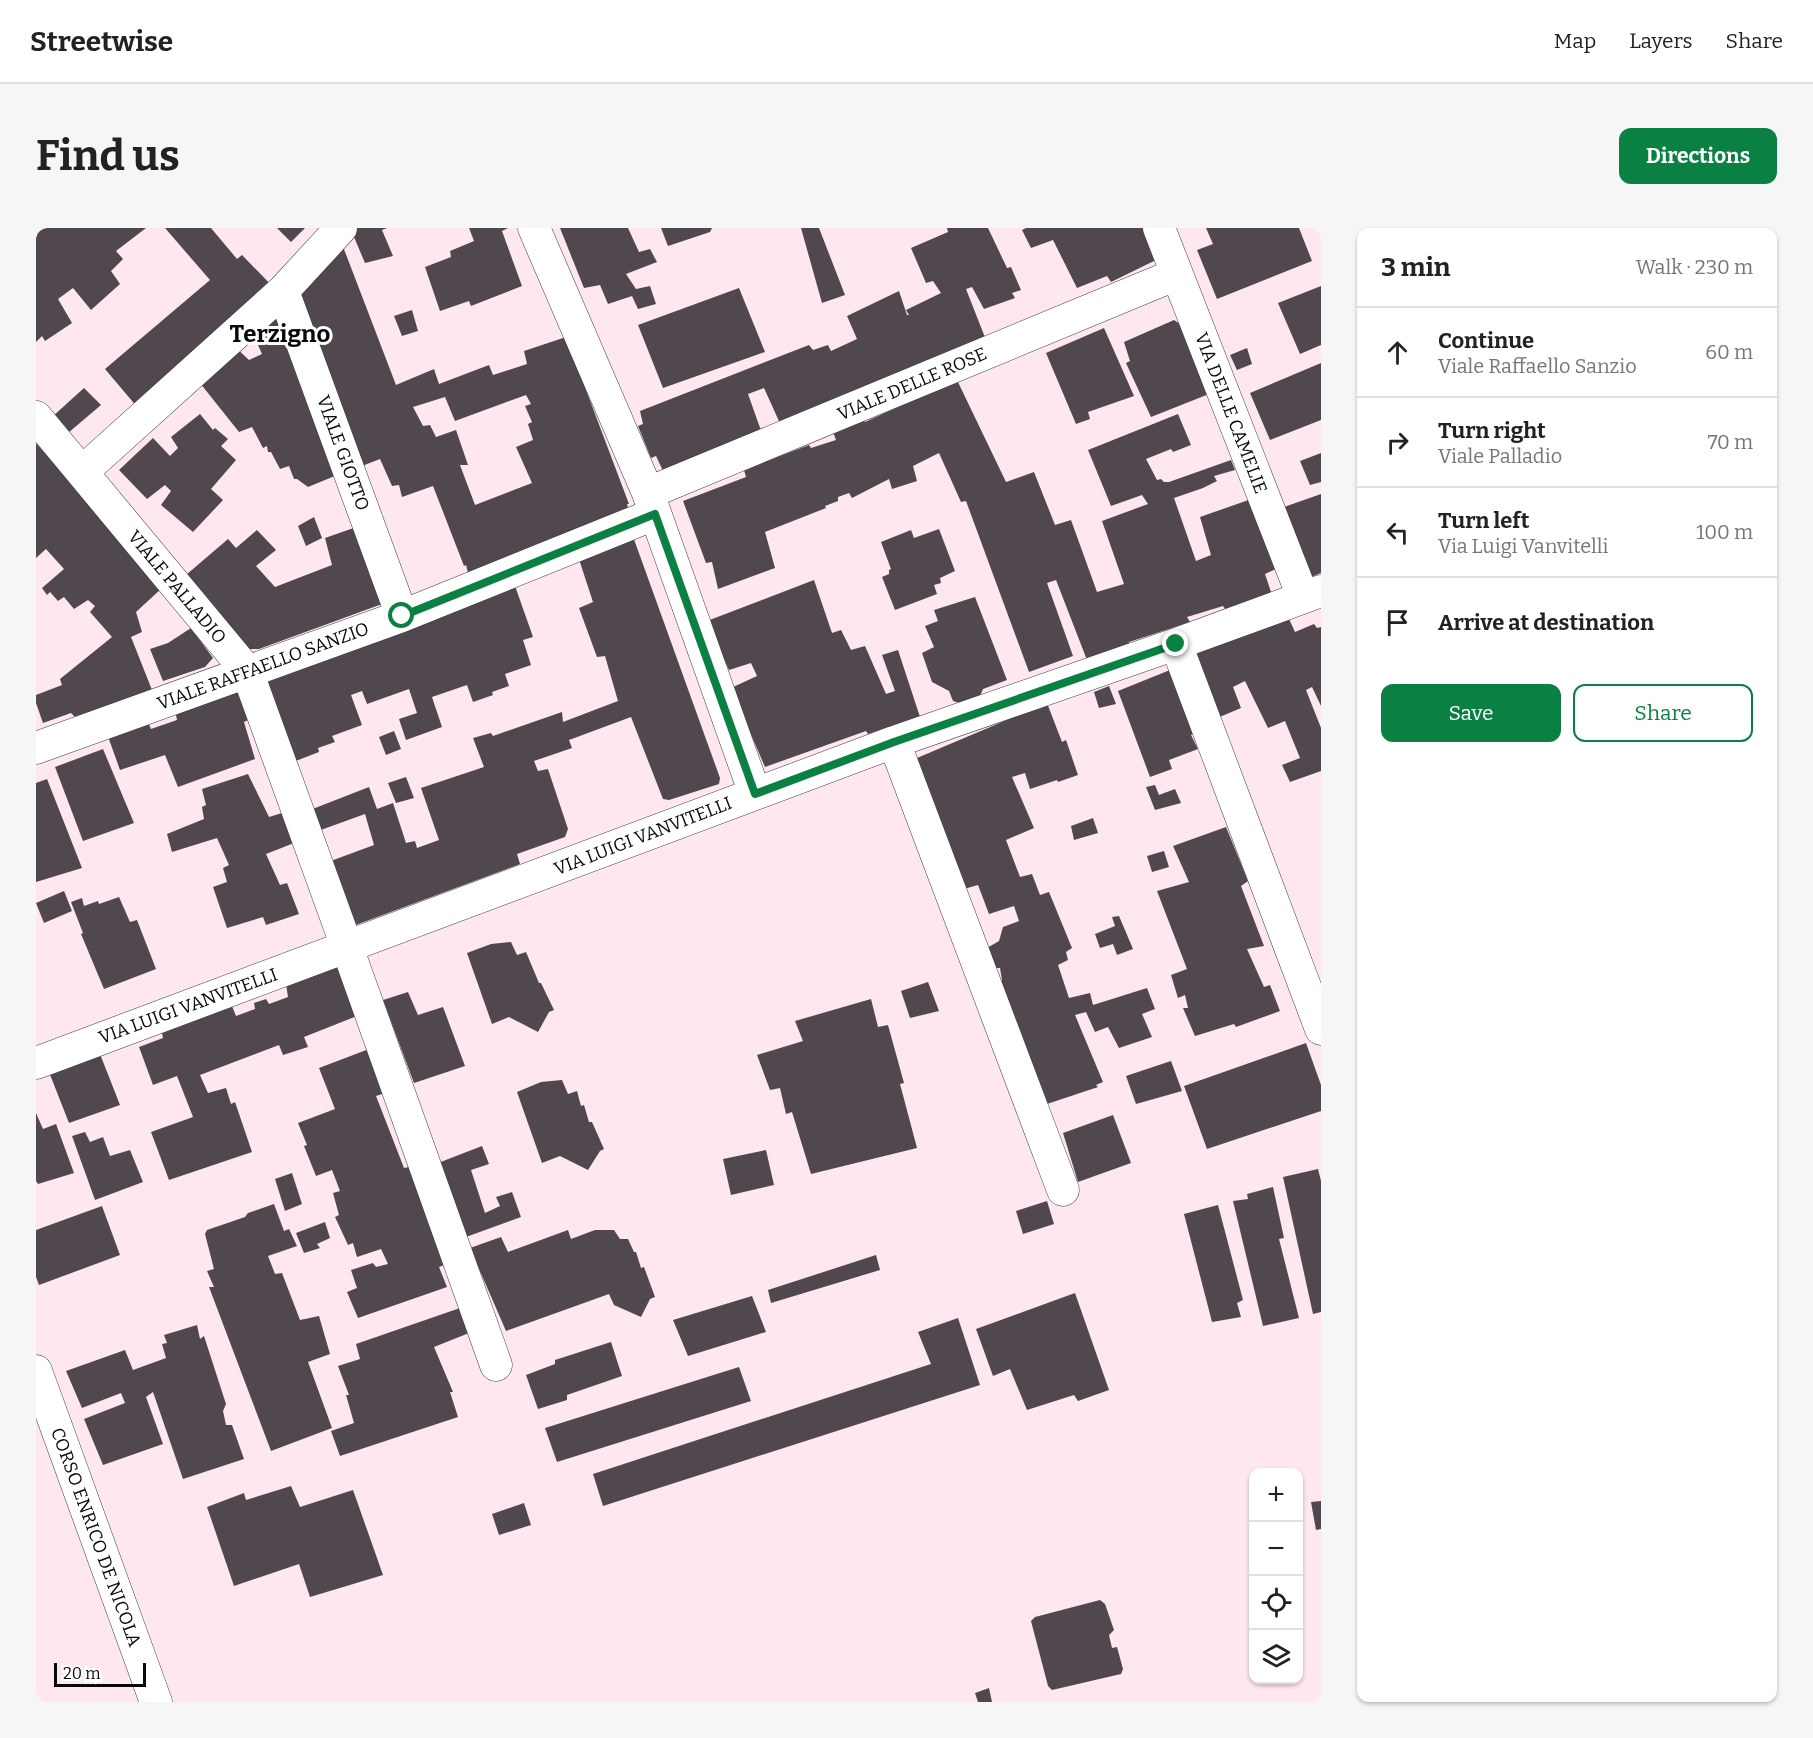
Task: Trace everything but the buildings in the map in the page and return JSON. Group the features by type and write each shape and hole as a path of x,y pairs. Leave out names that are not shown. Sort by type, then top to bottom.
{"street":[{"path":"82,472 283,291 341,228"},
{"path":"534,228 652,504 755,794"},
{"name":"VIA DELLE CAMELIE","path":"1159,228 1312,594"},
{"name":"VIALE DELLE ROSE","path":"652,504 1177,274"},
{"name":"VIALE GIOTTO","path":"283,291 402,616"},
{"name":"VIALE PALLADIO","path":"36,417 247,671 496,1365"},
{"name":"VIALE RAFFAELLO SANZIO","path":"36,748 402,616 652,504"},
{"name":"VIA LUIGI VANVITELLI","path":"36,1063 894,742 1312,594"},
{"path":"1176,644 1321,1029"},
{"path":"894,742 1064,1190"},
{"name":"CORSO ENRICO DE NICOLA","path":"36,1371 156,1702"}],"district":[{"name":"Terzigno","path":"280,334"}],"route":[{"path":"402,616 655,514 755,794 894,742 1176,644"}]}
